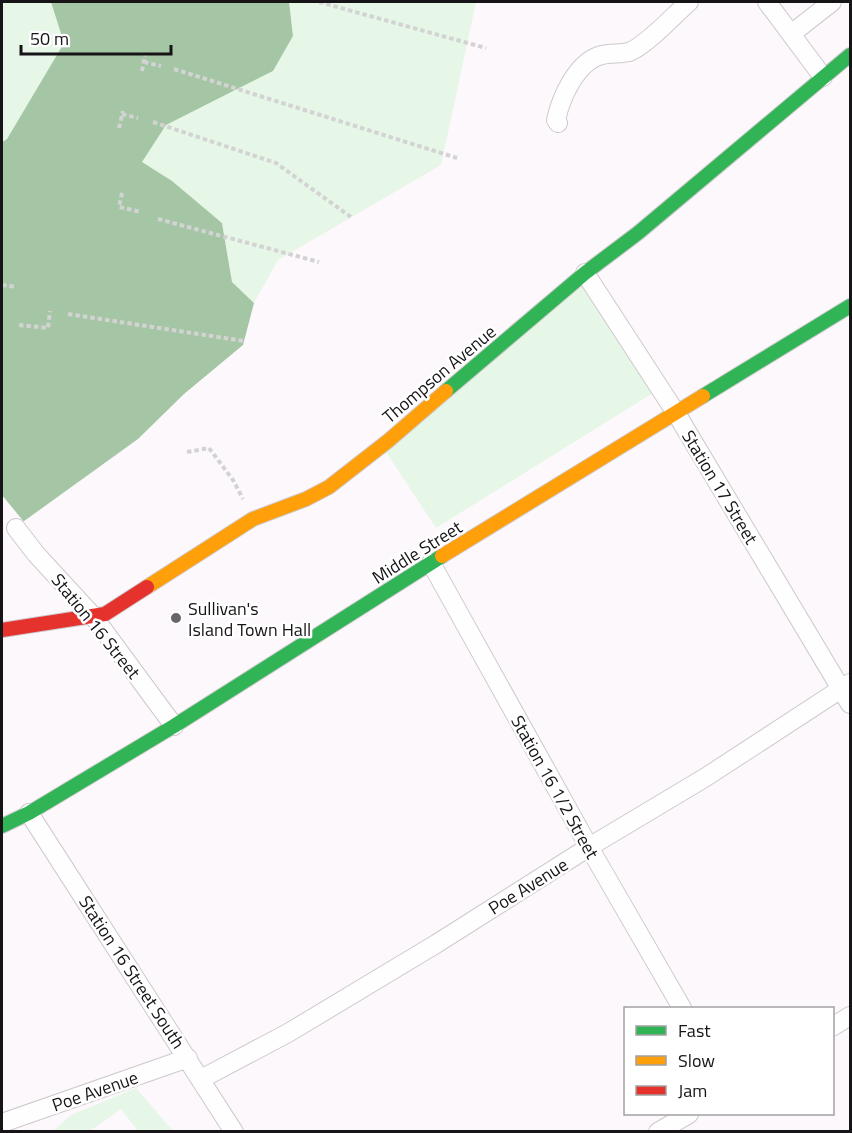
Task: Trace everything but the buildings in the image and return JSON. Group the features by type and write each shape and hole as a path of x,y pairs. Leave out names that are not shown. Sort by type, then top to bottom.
{"street":[{"path":"558,123 556,120 558,109 567,87 588,55 630,51 649,38 689,2"},
{"path":"767,2 823,77"},
{"path":"791,34 832,2"},
{"name":"Thompson Avenue","path":"2,630 105,614 253,519 306,499 329,487 388,441 585,273 638,232 850,55"},
{"name":"Station 17 Street","path":"585,273 676,413 848,692"},
{"name":"Middle Street","path":"2,826 28,813 174,726 431,563 850,306"},
{"name":"Station 16 Street","path":"16,528 36,554 93,616 174,726"},
{"name":"Station 16 1/2 Street","path":"431,563 589,847 681,1007"},
{"name":"Poe Avenue","path":"201,1079 288,1033 436,944 589,847 848,692"},
{"name":"Station 16 Street South","path":"28,813 234,1131"},
{"path":"834,1026 850,1016"},
{"name":"Poe Avenue","path":"2,1124 188,1058"},
{"path":"658,1131 685,1115"}],"path":[{"path":"319,2 486,48"},
{"path":"142,70 145,55"},
{"path":"144,62 161,66"},
{"path":"174,69 457,158"},
{"path":"118,128 123,113 138,118"},
{"path":"153,122 276,163 351,217"},
{"path":"122,193 119,207 141,212"},
{"path":"133,210 149,214"},
{"path":"158,219 319,262"},
{"path":"2,286 8,287"},
{"path":"2,286 16,287"},
{"path":"19,325 48,328 50,311"},
{"path":"69,314 244,341"},
{"path":"187,452 209,448 233,480 253,519"}],"shaded area":[{"path":"2,2 51,2 64,43 7,139 2,142"},
{"path":"51,2 289,2 293,36 273,71 166,125 142,162 172,181 222,223 232,282 254,303 243,345 184,394 138,439 2,537 2,142 7,139 64,43"},
{"path":"289,2 476,2 441,165 278,260 254,303 232,282 222,222 141,163 165,125 273,71 293,36"},
{"path":"585,273 661,388 436,528 382,446"},
{"path":"136,1088 173,1131 138,1131 121,1109 90,1131 53,1131 71,1115"}],"pier":[{"path":"2,495 24,522 2,540"}],"traffic: fast":[{"path":"446,391 585,273 638,233 850,55"},
{"path":"703,396 850,306"},
{"path":"2,826 29,813 174,726 442,556"}],"traffic: slow":[{"path":"147,587 253,519 306,499 329,487 388,441 446,391"},
{"path":"442,556 703,396"}],"traffic: jam":[{"path":"2,630 105,614 147,587"}],"place":[{"name":"Sullivan's Island Town Hall","path":"176,618"}]}
